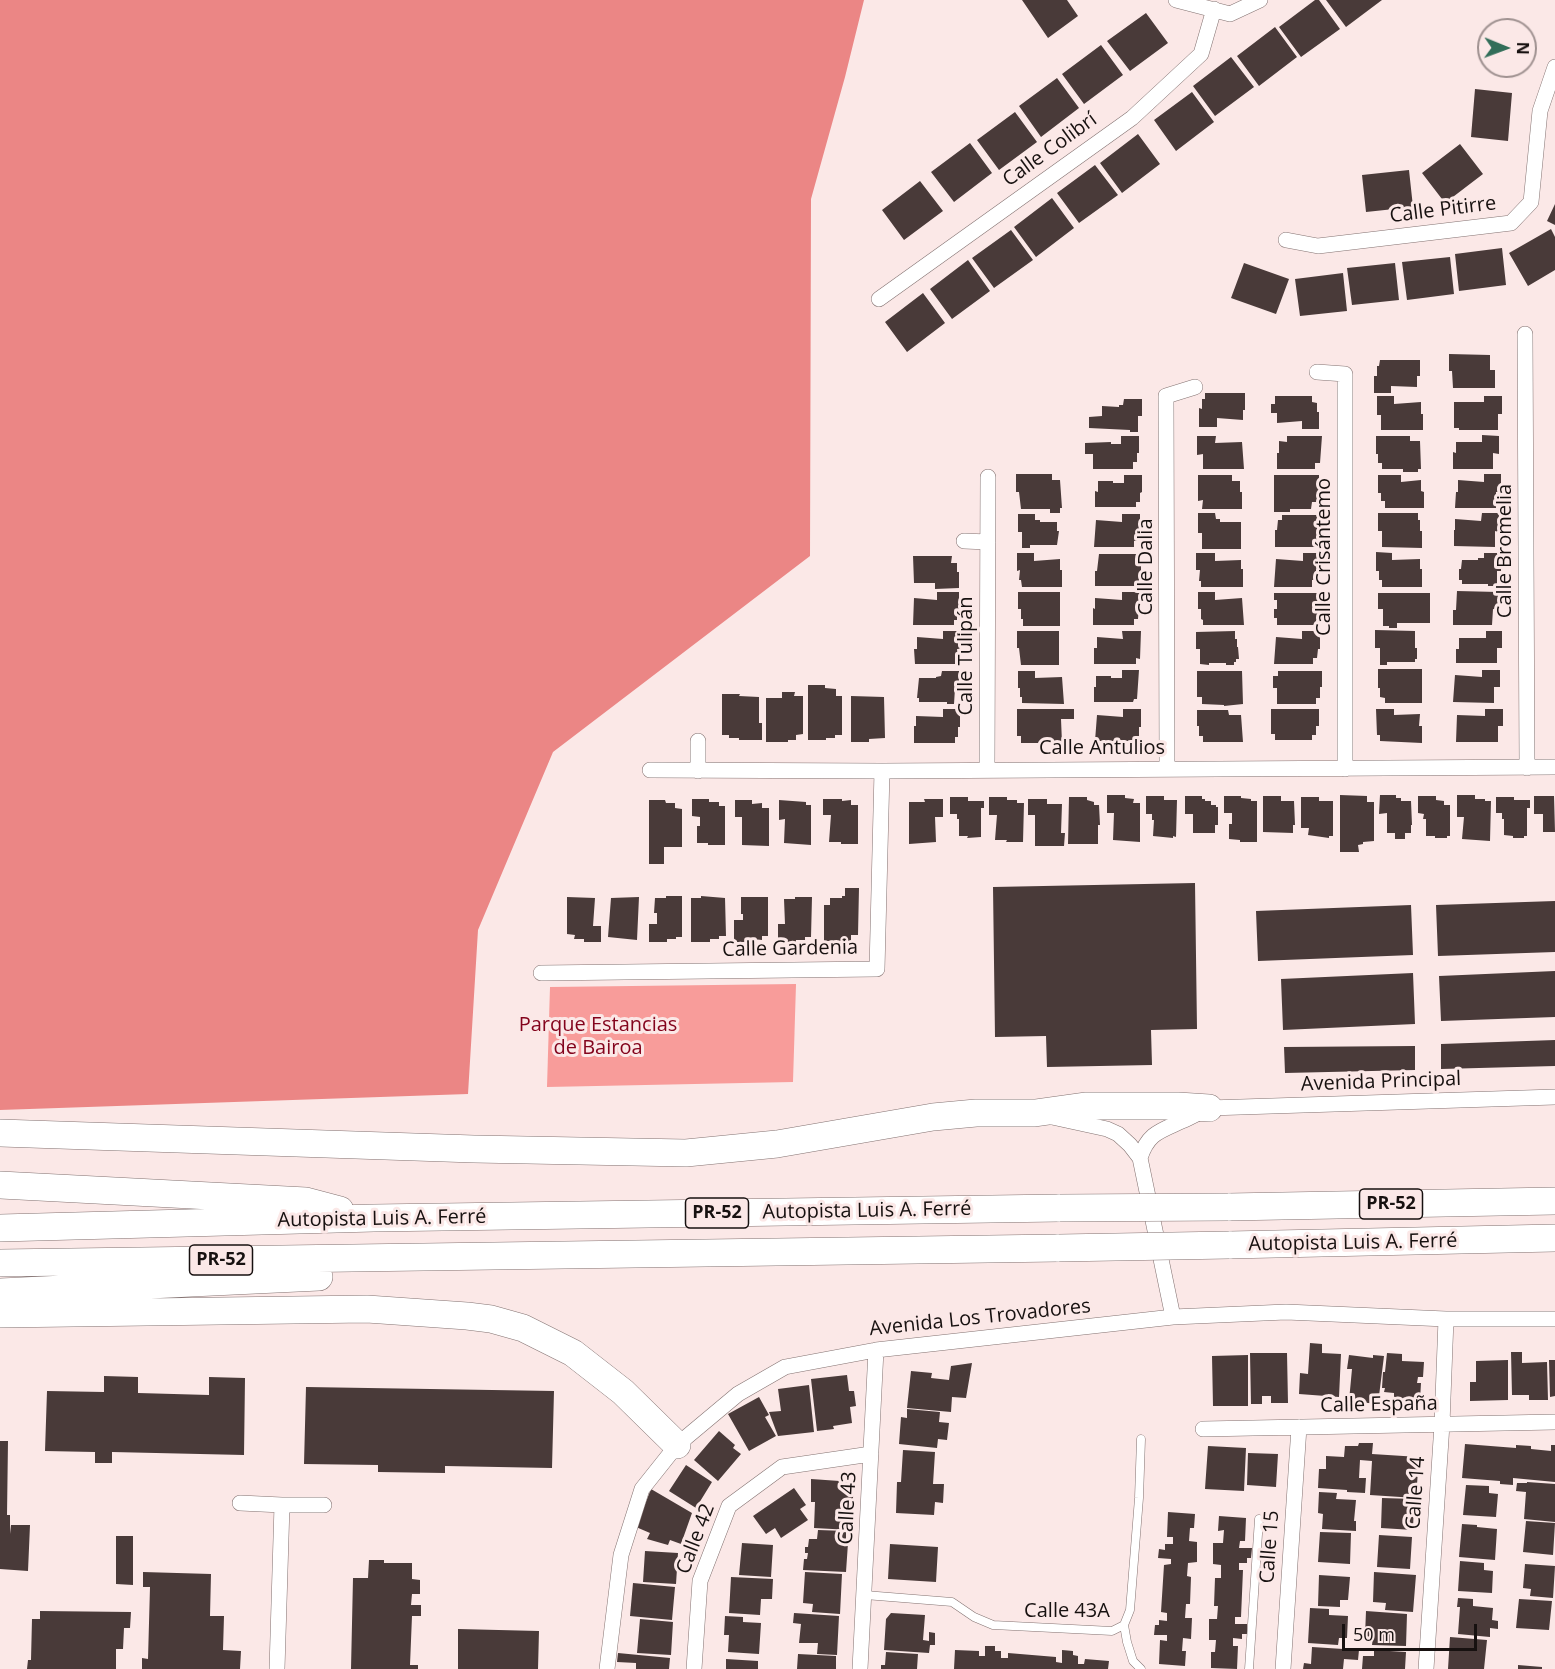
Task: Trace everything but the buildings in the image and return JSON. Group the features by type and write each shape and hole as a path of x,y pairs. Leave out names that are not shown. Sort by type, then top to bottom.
{"highway":[{"path":"0,1132 474,1149 686,1153 777,1144 933,1117 976,1113 1035,1113 1085,1106 1209,1108"},
{"path":"0,1185 306,1201 374,1218"},
{"name":"Autopista Luis A. Ferré","path":"0,1228 374,1218 1555,1201"},
{"name":"Autopista Luis A. Ferré","path":"0,1263 443,1258 1555,1238"},
{"path":"0,1292 348,1276 443,1258"},
{"path":"0,1314 367,1309 491,1319 523,1328 573,1353 623,1392 677,1444"}],"street":[{"path":"1176,0 1230,14 1260,0"},
{"name":"Calle Colibrí","path":"879,299 1132,118 1201,54 1214,9"},
{"name":"Calle Pitirre","path":"1286,240 1318,246 1511,223 1531,202 1540,111 1555,67"},
{"name":"Calle Bromelia","path":"1525,334 1527,768"},
{"name":"Calle Crisántemo","path":"1317,372 1345,374 1345,769"},
{"name":"Calle Dalia","path":"1167,768 1166,396 1195,387"},
{"name":"Calle Tulipán","path":"987,770 988,477"},
{"path":"964,541 988,542"},
{"path":"698,741 698,771"},
{"name":"Calle Antulios","path":"650,770 1555,767"},
{"name":"Calle Gardenia","path":"540,973 877,969 882,771"},
{"name":"Avenida Principal","path":"1209,1108 1555,1097"},
{"path":"1140,1158 1152,1136 1164,1128 1209,1108"},
{"path":"1035,1113 1119,1134 1140,1158 1173,1317"},
{"name":"Avenida Los Trovadores","path":"607,1669 621,1555 642,1490 677,1444 738,1394 785,1367 876,1350 1173,1317 1286,1312 1446,1319 1555,1319"},
{"name":"Calle 14","path":"1426,1669 1442,1424 1446,1319"},
{"name":"Calle 43","path":"860,1669 876,1350"},
{"name":"Calle España","path":"1203,1429 1555,1422"},
{"name":"Calle 15","path":"1283,1669 1299,1428"},
{"name":"Calle 42","path":"694,1669 700,1581 729,1506 782,1467 871,1454"},
{"path":"240,1503 324,1505"},
{"path":"277,1669 282,1505"}],"lane":[{"name":"Calle 43A","path":"865,1595 952,1602 974,1617 993,1625 1112,1632 1124,1625 1130,1610 1141,1439"},
{"path":"1249,1669 1259,1519"},
{"path":"1124,1625 1133,1661 1141,1669"}],"green space":[{"name":"Parque Estancias de Bairoa","path":"796,984 793,1082 547,1087 550,987"}],"shaded area":[{"path":"0,0 864,0 811,199 810,556 553,752 478,930 468,1094 0,1110"}]}
